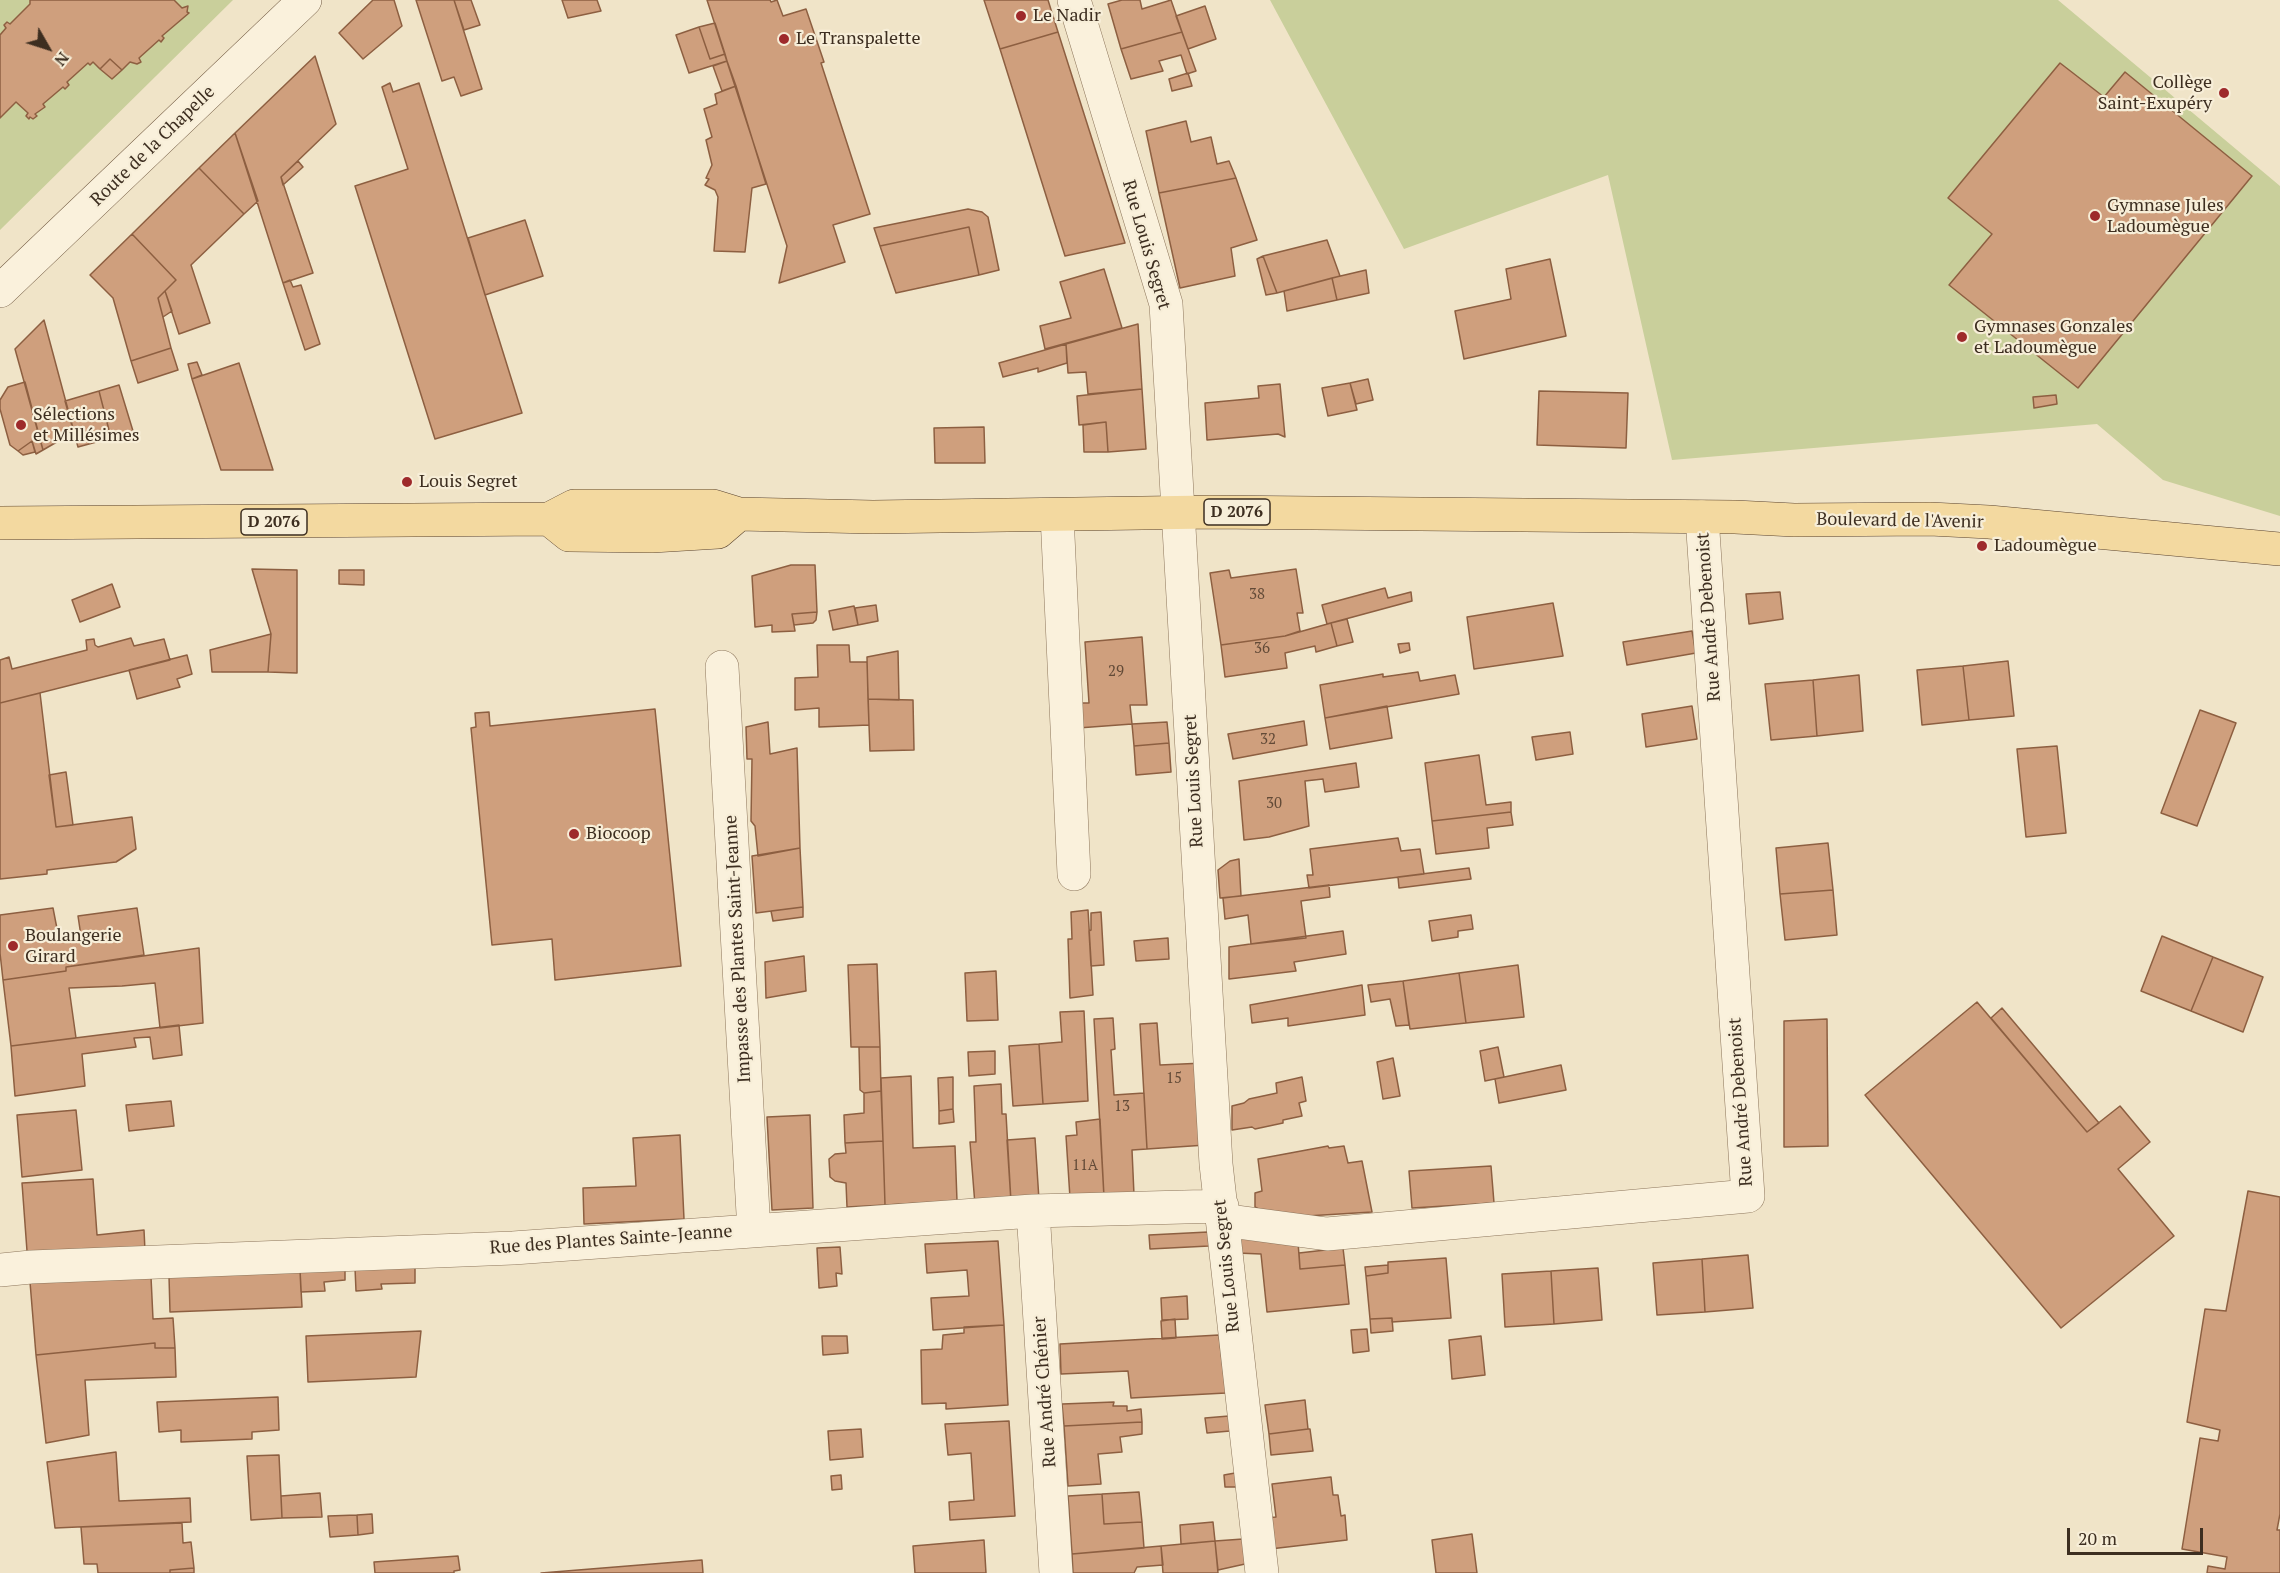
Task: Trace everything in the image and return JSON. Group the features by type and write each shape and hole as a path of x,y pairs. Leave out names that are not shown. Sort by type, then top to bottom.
{"main road":[{"name":"D 2076","path":"0,523 549,519 574,506 713,506 739,514 873,517 1178,512 1702,517"},
{"name":"Boulevard de l'Avenir","path":"1702,517 1794,520 1930,519 1989,522 2280,549"}],"street":[{"name":"Route de la Chapelle","path":"0,291 305,0"},
{"name":"Rue Louis Segret","path":"1074,0 1166,304 1216,1164 1262,1573"},
{"path":"1057,515 1074,874"},
{"name":"Rue André Debenoist","path":"1222,1213 1327,1234 1748,1196 1702,517"},
{"name":"Impasse des Plantes Saint-Jeanne","path":"722,667 754,1231"},
{"name":"Rue des Plantes Sainte-Jeanne","path":"0,1270 513,1248 1033,1211 1222,1213"},
{"name":"Rue André Chénier","path":"1033,1211 1056,1573"}],"green space":[{"path":"0,0 233,0 0,230"},
{"name":"Gymnases Gonzales et Ladoumègue","path":"1270,0 2058,0 2280,186 2280,516 2163,480 2097,424 1672,460 1608,175 1404,249"}],"building":[{"path":"30,0 174,0 182,8 188,6 187,12 189,13 162,36 164,38 161,42 159,40 139,58 141,62 137,64 130,62 122,70 110,59 100,69 93,62 90,65 88,63 67,82 69,85 65,89 63,87 43,104 45,107 35,114 37,116 33,119 26,116 28,113 16,102 0,118 0,35 6,28 4,25 7,22 10,24 30,4"},
{"path":"373,0 394,0 402,26 363,59 339,33"},
{"path":"416,0 454,0 482,89 461,96 454,77 442,81"},
{"path":"454,0 471,0 480,25 464,30"},
{"path":"562,0 597,0 601,11 568,18"},
{"path":"707,0 770,0 771,2 777,0 783,16 806,9 870,214 833,225 845,262 779,283 787,246"},
{"name":"Le Nadir","path":"984,0 1048,0 1058,32 1000,49"},
{"path":"1122,0 1140,0 1142,9 1171,0 1182,32 1121,49 1108,4"},
{"path":"1205,6 1216,39 1188,49 1176,16"},
{"path":"715,23 725,54 710,59 699,27"},
{"path":"699,27 710,59 725,54 727,61 689,73 676,35"},
{"path":"1058,32 1125,243 1065,256 1000,49"},
{"path":"1182,32 1196,71 1187,74 1181,55 1159,61 1163,71 1131,79 1121,49"},
{"path":"315,56 336,124 281,177 313,273 283,283 235,133"},
{"path":"110,59 122,70 112,79 100,69"},
{"path":"727,61 736,86 722,91 713,66"},
{"name":"Gymnase Jules Ladoumègue","path":"2060,63 2104,97 2125,72 2252,176 2078,388 1949,285 1992,234 1948,198"},
{"path":"1188,73 1192,86 1172,91 1169,79"},
{"path":"390,83 393,92 419,83 522,413 435,439 355,186 408,169 382,87"},
{"path":"736,86 766,184 752,188 745,252 714,251 718,197 715,190 705,185 712,165 706,140 712,137 704,109 717,104 715,94"},
{"path":"1186,121 1191,142 1211,137 1217,164 1229,161 1236,178 1159,193 1146,131"},
{"path":"235,133 258,201 244,214 199,168"},
{"path":"298,161 303,167 283,185 281,177"},
{"path":"199,168 244,214 191,265 210,323 179,334 165,291 176,280 132,234"},
{"path":"1236,178 1257,240 1231,248 1235,276 1180,288 1159,193"},
{"path":"968,209 982,212 988,217 999,270 979,275 969,227 880,246 874,228"},
{"path":"525,220 543,276 485,295 468,238"},
{"path":"969,227 979,275 896,293 880,246"},
{"path":"132,234 176,280 158,298 171,348 131,361 113,298 90,275"},
{"path":"1327,240 1340,276 1277,293 1263,256"},
{"path":"1263,256 1277,293 1266,295 1257,259"},
{"path":"1550,259 1566,336 1464,359 1455,311 1511,299 1506,269"},
{"path":"1104,269 1122,328 1045,349 1040,326 1071,318 1060,282"},
{"path":"1366,270 1369,293 1337,300 1332,278"},
{"path":"1332,278 1337,300 1287,311 1284,291"},
{"path":"290,280 293,287 301,285 320,344 305,350 283,283"},
{"path":"165,291 172,311 163,317 158,298"},
{"path":"44,320 74,432 43,450 15,349"},
{"path":"1138,324 1142,389 1088,394 1086,372 1068,373 1066,344"},
{"path":"1066,344 1067,363 1038,372 1038,368 1003,377 999,363"},
{"path":"171,348 178,370 138,383 131,361"},
{"path":"197,362 202,375 192,379 188,364"},
{"path":"239,363 273,470 221,470 192,379"},
{"path":"1368,379 1373,400 1356,404 1350,383"},
{"name":"Sélections et Millésimes","path":"25,382 43,450 36,454 32,441 18,451 10,445 0,409 0,400 8,387"},
{"path":"1350,383 1357,410 1328,416 1322,388"},
{"path":"1280,384 1285,437 1278,434 1207,440 1205,403 1259,398 1258,386"},
{"path":"119,385 133,431 111,438 99,391"},
{"path":"1142,389 1146,449 1108,452 1106,422 1079,425 1077,396"},
{"path":"99,391 111,438 78,447 65,401"},
{"path":"1539,391 1628,393 1626,448 1537,445"},
{"path":"2056,395 2057,404 2034,408 2033,397"},
{"path":"1106,422 1108,452 1084,452 1083,425"},
{"path":"984,427 985,463 935,463 934,428"},
{"path":"32,441 35,452 23,455 18,451"},
{"path":"791,565 815,565 817,612 792,614 795,631 772,632 772,625 755,627 752,576"},
{"path":"252,569 297,570 297,673 268,672 271,634"},
{"path":"1296,569 1303,613 1297,613 1300,631 1285,636 1221,645 1210,573 1229,570 1231,578"},
{"path":"339,570 364,570 364,585 339,584"},
{"path":"112,584 120,607 80,622 72,600"},
{"path":"1385,588 1388,598 1411,592 1412,601 1327,624 1322,605"},
{"path":"1780,592 1783,619 1749,624 1746,594"},
{"path":"1553,603 1563,656 1474,669 1467,617"},
{"path":"876,605 878,621 858,625 855,608"},
{"path":"854,606 858,625 833,630 829,611"},
{"path":"817,612 813,623 794,625 792,614"},
{"path":"1347,619 1353,642 1337,646 1331,623"},
{"path":"1331,623 1337,646 1316,652 1315,646 1285,653 1287,668 1225,677 1221,645 1285,636"},
{"path":"1692,631 1696,653 1627,665 1623,642"},
{"path":"271,634 268,672 212,672 210,650"},
{"path":"1142,637 1147,705 1130,705 1132,724 1078,728 1077,703 1089,703 1085,642"},
{"path":"131,638 134,646 164,639 170,660 0,703 0,660 9,657 12,669 87,650 86,640 94,639 98,647"},
{"path":"1409,643 1410,650 1400,653 1398,644"},
{"path":"817,645 849,645 850,662 867,662 869,725 819,727 819,708 795,710 795,678 818,677"},
{"path":"898,651 899,700 868,699 867,657"},
{"path":"187,655 192,674 177,679 180,687 137,699 129,670"},
{"path":"2008,661 2014,716 1969,720 1963,666"},
{"path":"1963,666 1969,720 1922,725 1917,670"},
{"path":"1418,672 1420,681 1455,675 1459,694 1325,718 1320,685 1383,674 1383,677"},
{"path":"1859,675 1863,731 1817,736 1813,680"},
{"path":"1813,680 1817,736 1771,740 1765,684"},
{"path":"40,693 56,827 132,817 136,849 116,862 47,870 47,874 0,879 0,703"},
{"path":"868,699 913,700 914,750 870,751"},
{"path":"1387,706 1392,738 1330,749 1325,718"},
{"path":"1692,706 1697,739 1646,747 1642,714"},
{"name":"Biocoop","path":"655,709 681,966 555,980 552,939 492,945 471,728 476,727 475,713 489,712 490,726"},
{"path":"2200,710 2236,723 2197,826 2161,813"},
{"path":"1304,721 1307,745 1233,759 1228,734"},
{"path":"768,722 770,754 797,748 800,848 758,856 755,826 751,821 752,759 747,759 746,727"},
{"path":"1167,722 1169,743 1134,746 1132,724"},
{"path":"1570,732 1573,754 1536,760 1532,737"},
{"path":"1169,743 1171,772 1136,775 1134,746"},
{"path":"2057,746 2066,833 2026,837 2017,749"},
{"path":"1479,755 1486,805 1511,802 1511,812 1432,821 1425,763"},
{"path":"1356,763 1359,787 1325,792 1323,779 1305,781 1309,826 1269,837 1244,840 1239,781"},
{"path":"66,772 73,825 56,827 49,775"},
{"path":"1511,812 1513,825 1487,828 1489,848 1436,854 1432,821"},
{"path":"1398,838 1401,851 1420,849 1424,874 1309,888 1307,875 1313,875 1310,849"},
{"path":"1828,843 1833,890 1780,894 1776,848"},
{"path":"800,848 803,907 756,913 752,856"},
{"path":"1239,859 1241,896 1220,898 1218,870 1230,861"},
{"path":"1469,868 1471,879 1399,888 1398,877"},
{"path":"1329,885 1330,897 1301,901 1306,938 1251,944 1248,915 1225,919 1223,898"},
{"path":"1833,890 1837,935 1785,940 1780,894"},
{"path":"803,907 803,917 773,921 771,911"},
{"path":"53,908 59,939 81,936 78,916 137,908 144,955 66,967 66,971 3,980 0,915"},
{"path":"1088,910 1093,995 1070,998 1068,939 1072,939 1071,912"},
{"path":"1101,912 1104,965 1091,966 1089,931 1091,930 1091,913"},
{"path":"1471,915 1473,929 1458,931 1458,937 1432,941 1429,921"},
{"path":"1343,931 1346,954 1294,962 1296,971 1229,979 1229,947"},
{"path":"2162,936 2213,957 2191,1011 2141,991"},
{"path":"1168,938 1169,959 1136,961 1134,941"},
{"path":"199,948 203,1023 160,1028 155,983 69,988 76,1038 11,1046 3,980 66,971 66,967"},
{"path":"804,956 806,991 766,998 765,962"},
{"path":"2213,957 2263,977 2243,1032 2191,1011"},
{"path":"877,964 880,1047 851,1047 848,965"},
{"path":"1518,965 1524,1017 1466,1023 1459,973"},
{"path":"996,971 998,1020 967,1021 965,973"},
{"path":"1459,973 1466,1023 1410,1029 1403,981"},
{"path":"1403,981 1409,1025 1396,1026 1390,999 1371,1002 1368,985"},
{"path":"1362,985 1365,1015 1288,1026 1288,1018 1252,1023 1250,1005"},
{"path":"1977,1002 2087,1132 2120,1106 2150,1142 2118,1169 2174,1236 2061,1328 1865,1095"},
{"path":"2002,1008 2099,1123 2087,1132 1991,1018"},
{"path":"1084,1011 1088,1101 1043,1104 1039,1044 1062,1042 1060,1012"},
{"path":"1113,1018 1115,1049 1111,1050 1114,1095 1144,1093 1147,1149 1132,1150 1134,1195 1104,1197 1094,1019"},
{"path":"1827,1019 1828,1146 1784,1147 1784,1021"},
{"path":"1157,1023 1160,1065 1204,1063 1206,1145 1147,1149 1140,1024"},
{"path":"179,1025 182,1055 153,1059 150,1037 134,1038 136,1047 82,1054 85,1086 15,1096 11,1046"},
{"path":"1039,1044 1043,1104 1013,1106 1009,1046"},
{"path":"859,1047 880,1047 881,1091 864,1093 860,1090"},
{"path":"1498,1047 1504,1077 1485,1081 1480,1051"},
{"path":"995,1051 995,1074 969,1076 968,1052"},
{"path":"1393,1058 1400,1096 1383,1099 1377,1062"},
{"path":"1561,1065 1566,1090 1499,1103 1495,1079"},
{"path":"911,1076 913,1148 955,1146 957,1201 885,1205 881,1078"},
{"path":"953,1077 953,1109 939,1111 938,1078"},
{"path":"1302,1077 1306,1101 1299,1103 1302,1116 1255,1129 1252,1127 1232,1130 1232,1106 1249,1099 1277,1093 1276,1083"},
{"path":"1001,1084 1002,1114 1006,1114 1011,1202 975,1205 970,1142 976,1142 974,1086"},
{"path":"881,1091 883,1141 845,1143 844,1115 864,1113 864,1093"},
{"path":"171,1101 174,1126 129,1131 126,1105"},
{"path":"953,1109 954,1122 939,1124 939,1111"},
{"path":"76,1110 82,1170 22,1177 17,1115"},
{"path":"810,1115 813,1208 772,1210 767,1117"},
{"path":"1100,1119 1104,1197 1070,1198 1066,1136 1077,1135 1076,1122"},
{"path":"680,1135 684,1219 584,1224 583,1188 636,1186 633,1138"},
{"path":"1035,1138 1039,1200 1011,1202 1007,1140"},
{"path":"883,1141 885,1205 847,1207 846,1183 835,1181 830,1177 829,1159 835,1154 846,1153 845,1143"},
{"path":"1328,1146 1329,1148 1344,1146 1348,1163 1362,1161 1372,1212 1274,1218 1255,1207 1255,1193 1262,1191 1258,1159"},
{"path":"1491,1166 1494,1203 1412,1208 1409,1171"},
{"path":"93,1179 97,1235 144,1230 145,1251 27,1251 22,1183"},
{"path":"2248,1191 2280,1197 2280,1514 2277,1530 2280,1530 2280,1573 2207,1573 2208,1566 2225,1569 2227,1557 2182,1549 2200,1438 2218,1441 2220,1430 2187,1422 2205,1309 2226,1311"},
{"path":"1208,1232 1209,1246 1150,1249 1149,1235"},
{"path":"1235,1232 1298,1242 1300,1269 1345,1265 1349,1304 1267,1312 1261,1254 1237,1253"},
{"path":"998,1241 1004,1325 933,1330 931,1298 969,1296 967,1270 927,1273 925,1244"},
{"path":"840,1247 842,1274 836,1273 837,1286 819,1288 817,1248"},
{"path":"1343,1248 1345,1265 1300,1269 1299,1253"},
{"path":"1748,1255 1753,1308 1705,1312 1702,1259"},
{"path":"1446,1258 1451,1318 1392,1322 1392,1318 1370,1319 1366,1276 1388,1273 1388,1262"},
{"path":"1702,1259 1705,1312 1657,1315 1653,1263"},
{"path":"1388,1265 1388,1273 1366,1276 1365,1267"},
{"path":"415,1266 415,1283 381,1284 382,1289 356,1291 355,1268"},
{"path":"345,1268 345,1280 324,1282 325,1291 301,1292 300,1270"},
{"path":"1598,1268 1602,1320 1554,1324 1551,1271"},
{"path":"300,1270 302,1307 170,1312 169,1276"},
{"path":"1551,1271 1554,1324 1505,1327 1502,1274"},
{"path":"151,1277 153,1319 173,1318 175,1348 155,1348 155,1343 36,1355 30,1282"},
{"path":"1187,1296 1188,1319 1162,1320 1161,1298"},
{"path":"1392,1318 1393,1331 1371,1333 1370,1319"},
{"path":"1175,1319 1176,1338 1162,1339 1161,1321"},
{"path":"1004,1325 1008,1405 946,1409 946,1403 922,1404 921,1350 942,1349 943,1335 964,1333 964,1327"},
{"path":"1367,1329 1369,1351 1353,1353 1351,1330"},
{"path":"421,1331 416,1377 308,1382 306,1336"},
{"path":"1219,1335 1226,1393 1131,1398 1128,1371 1061,1374 1060,1344"},
{"path":"822,1336 847,1336 848,1353 823,1355"},
{"path":"1481,1336 1485,1375 1452,1379 1449,1340"},
{"path":"155,1343 155,1348 175,1348 176,1377 85,1380 89,1435 46,1443 36,1355"},
{"path":"278,1397 279,1430 252,1432 252,1439 181,1442 181,1430 159,1432 157,1402"},
{"path":"1305,1400 1308,1429 1269,1434 1265,1405"},
{"path":"1114,1402 1113,1406 1127,1406 1127,1411 1141,1409 1142,1422 1064,1426 1062,1404"},
{"path":"1229,1416 1230,1431 1207,1433 1205,1418"},
{"path":"1009,1421 1015,1516 950,1520 949,1502 974,1500 971,1453 948,1455 945,1424"},
{"path":"1142,1422 1142,1434 1120,1437 1122,1452 1098,1454 1101,1484 1068,1486 1064,1426"},
{"path":"861,1429 863,1457 830,1460 828,1431"},
{"path":"1310,1429 1313,1451 1271,1455 1269,1434"},
{"path":"116,1452 119,1501 190,1498 191,1522 55,1528 47,1462"},
{"path":"279,1455 282,1518 251,1520 247,1456"},
{"path":"1235,1473 1237,1487 1225,1487 1224,1475"},
{"path":"841,1475 842,1489 832,1490 831,1476"},
{"path":"1331,1477 1333,1495 1338,1495 1341,1516 1345,1515 1347,1540 1270,1549 1267,1518 1276,1517 1272,1484"},
{"path":"1139,1492 1142,1522 1104,1524 1102,1494"},
{"path":"320,1493 322,1517 282,1518 281,1496"},
{"path":"1102,1494 1104,1524 1142,1522 1144,1548 1072,1554 1068,1496"},
{"path":"372,1514 373,1533 358,1535 357,1515"},
{"path":"357,1515 358,1535 330,1537 328,1516"},
{"path":"1213,1522 1215,1541 1181,1544 1180,1525"},
{"path":"182,1523 183,1543 191,1542 194,1568 170,1570 170,1573 98,1573 97,1564 84,1564 81,1527"},
{"path":"1472,1534 1477,1573 1436,1573 1432,1540"},
{"path":"1243,1539 1245,1564 1218,1570 1215,1541"},
{"path":"984,1540 986,1573 915,1573 913,1546"},
{"path":"1215,1541 1218,1573 1163,1573 1161,1546"},
{"path":"1161,1546 1163,1565 1137,1567 1134,1573 1073,1573 1072,1554"},
{"path":"458,1556 460,1570 454,1573 375,1573 374,1562"},
{"path":"702,1560 703,1573 541,1573"},
{"path":"194,1568 194,1573 170,1573 170,1570"}],"place":[{"name":"Le Nadir","path":"1021,16"},
{"name":"Le Transpalette","path":"784,39"},
{"name":"Collège Saint-Exupéry","path":"2224,93"},
{"name":"Gymnase Jules Ladoumègue","path":"2095,216"},
{"name":"Gymnases Gonzales et Ladoumègue","path":"1962,337"},
{"name":"Sélections et Millésimes","path":"21,425"},
{"name":"Louis Segret","path":"407,482"},
{"name":"Ladoumègue","path":"1982,546"},
{"name":"Biocoop","path":"574,834"},
{"name":"Boulangerie Girard","path":"13,946"}]}
